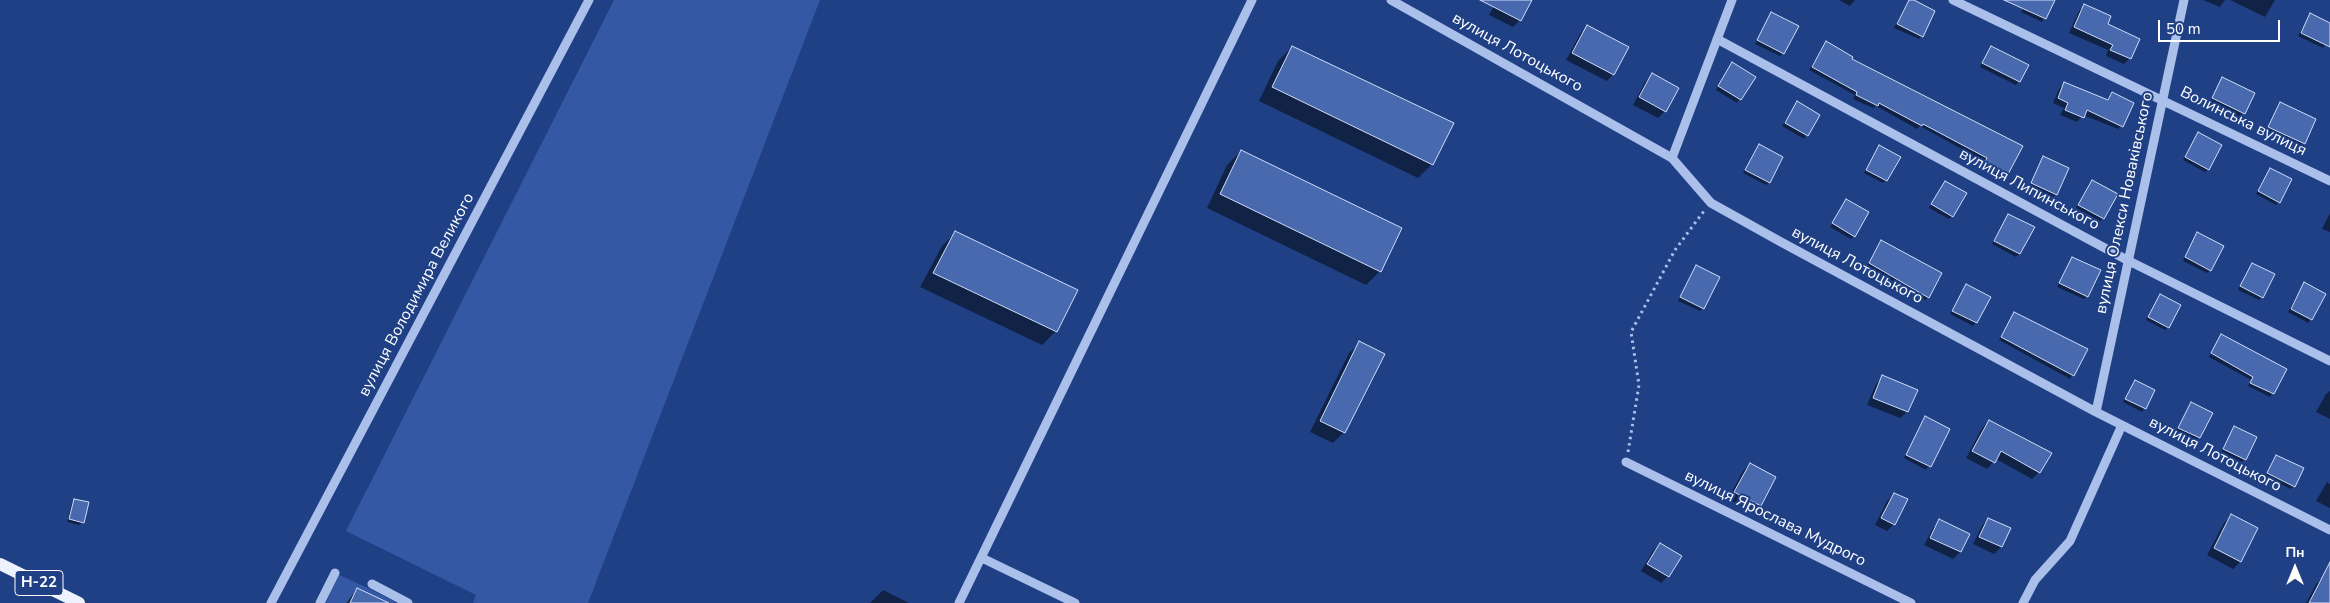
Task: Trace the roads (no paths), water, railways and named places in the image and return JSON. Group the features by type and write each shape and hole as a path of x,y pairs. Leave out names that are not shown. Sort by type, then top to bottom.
{"main road":[{"name":"Н-22","path":"0,564 79,603"}],"street":[{"name":"вулиця Володимира Великого","path":"271,603 588,0"},
{"path":"959,603 1252,0"},
{"name":"вулиця Лотоцького","path":"1391,0 1672,158 1711,203 2096,412 2330,530"},
{"path":"1672,158 1732,0"},
{"name":"Волинська вулиця","path":"1953,0 2330,180"},
{"name":"вулиця Олекси Новаківського","path":"2096,412 2184,0"},
{"name":"вулиця Липинського","path":"1717,39 2127,260 2330,361"},
{"path":"2023,603 2035,580 2070,541 2122,425"},
{"name":"вулиця Ярослава Мудрого","path":"1626,462 1911,603"},
{"path":"982,558 1074,603"},
{"path":"320,603 335,573"},
{"path":"372,584 408,603"}]}
